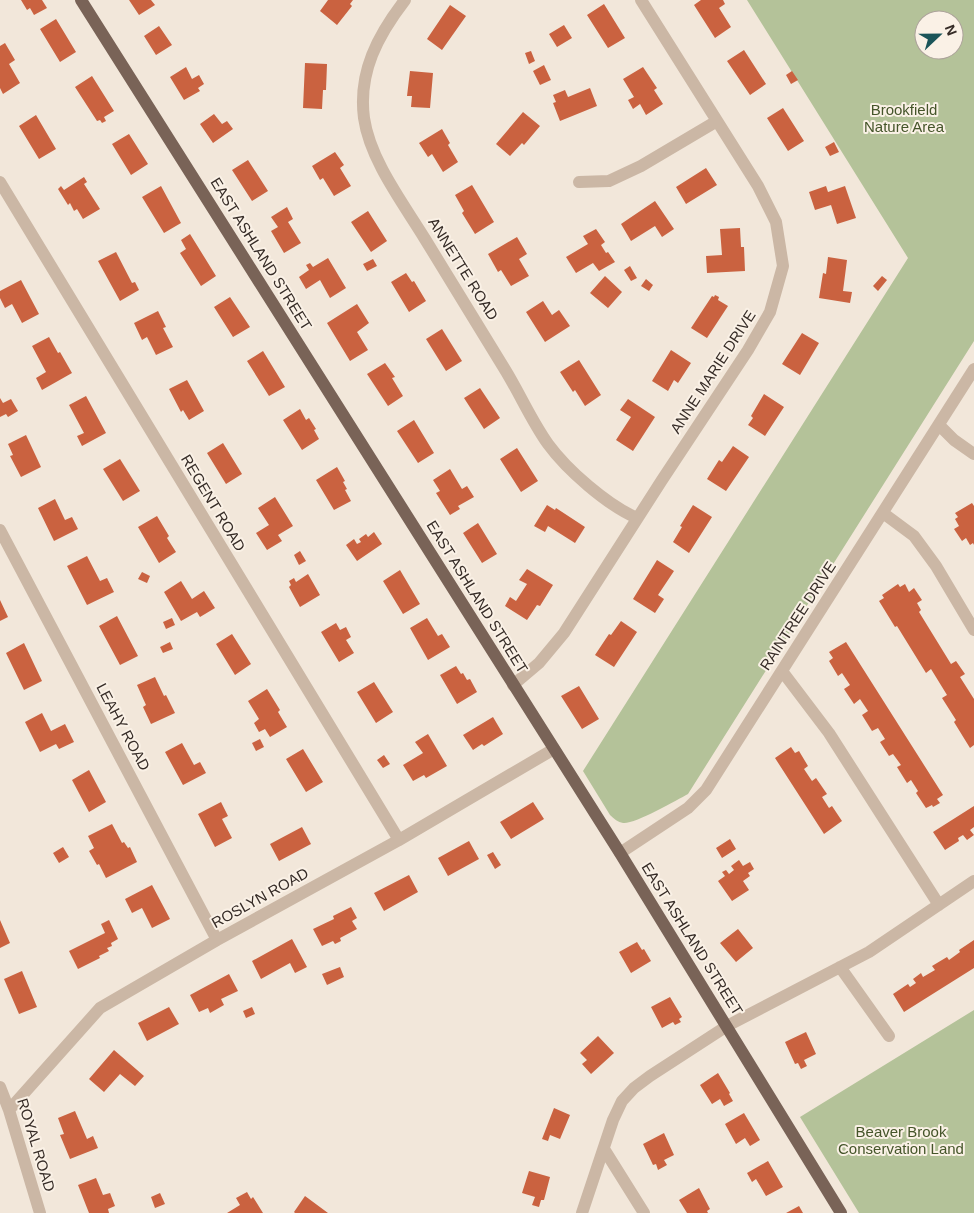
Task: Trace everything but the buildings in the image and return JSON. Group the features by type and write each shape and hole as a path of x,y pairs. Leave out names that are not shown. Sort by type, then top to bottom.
{"main road":[{"name":"EAST ASHLAND STREET","path":"81,0 620,853 841,1213"}],"street":[{"name":"ANNETTE ROAD","path":"405,0 377,42 363,84 364,118 371,145 389,181 514,383 548,444 587,485 627,514 637,518"},
{"name":"ANNE MARIE DRIVE","path":"513,685 539,663 564,633 748,350 770,312 783,266 776,222 758,186 641,0"},
{"path":"579,182 609,181 641,166 717,121"},
{"name":"REGENT ROAD","path":"0,182 399,840"},
{"name":"RAINTREE DRIVE","path":"620,853 688,808 706,790 974,369"},
{"path":"939,425 954,440 974,454"},
{"path":"883,513 914,536 936,566 974,630"},
{"name":"LEAHY ROAD","path":"0,530 217,940"},
{"path":"782,671 829,733 939,905"},
{"name":"ROSLYN ROAD","path":"9,1110 100,1008 217,940 399,840 554,749"},
{"path":"582,1213 613,1120 622,1101 634,1088 727,1026 869,952 974,881"},
{"path":"840,967 889,1036"},
{"name":"ROYAL ROAD","path":"0,1087 9,1110 40,1213"},
{"path":"604,1149 644,1213"}],"green space":[{"name":"Brookfield Nature Area","path":"747,0 974,0 974,341 688,794 636,820 623,823 610,815 583,771 908,258"},
{"name":"Beaver Brook Conservation Land","path":"974,1010 974,1213 859,1213 800,1117"}]}
